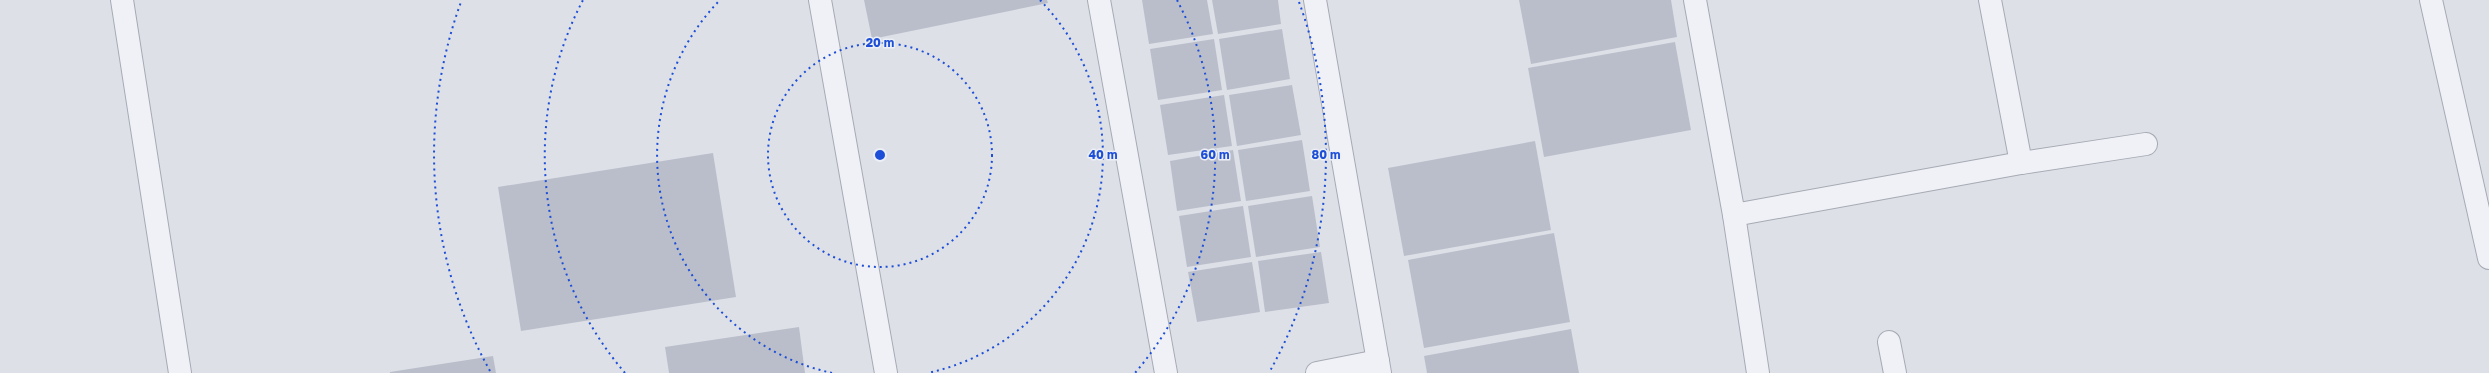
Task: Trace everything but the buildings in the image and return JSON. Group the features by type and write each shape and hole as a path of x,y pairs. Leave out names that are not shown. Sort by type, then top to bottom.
{"street":[{"path":"122,0 180,373"},
{"path":"820,0 886,373"},
{"path":"1099,0 1166,373"},
{"path":"1315,0 1379,367 1318,373"},
{"path":"1695,0 1734,215 1758,373"},
{"path":"1990,0 2021,163"},
{"path":"2431,0 2489,258"},
{"path":"1734,215 2021,163 2146,144"},
{"path":"1888,342 1895,373"}]}
